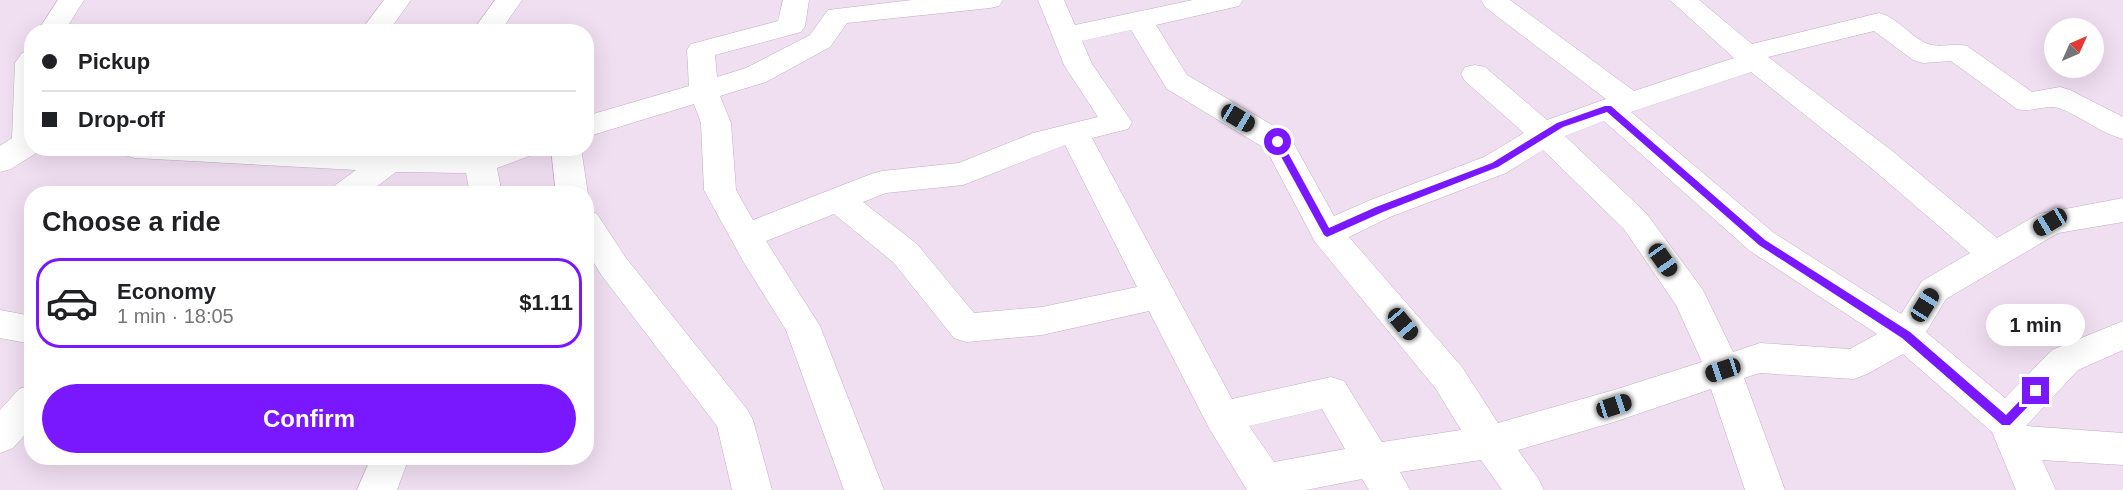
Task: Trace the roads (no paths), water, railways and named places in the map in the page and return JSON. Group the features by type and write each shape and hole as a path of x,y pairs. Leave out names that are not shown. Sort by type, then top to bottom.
{"street":[{"path":"55,24 71,0"},
{"path":"379,24 398,0"},
{"path":"491,24 509,0"},
{"path":"796,0 791,26 701,50 704,91 716,123 720,190 802,326 864,490"},
{"path":"594,125 756,75 820,41 838,16 990,0"},
{"path":"746,236 882,182 963,174 1044,140 1117,122 1078,65 1051,0"},
{"path":"1066,36 1230,0"},
{"path":"1496,0 1494,1 1618,105 1762,242 1906,335 2011,432 2036,490"},
{"path":"1683,0 1750,58 1880,158 1995,255"},
{"path":"1139,20 1177,82 1278,142 1327,233 1449,378 1524,490"},
{"path":"1327,233 1379,209 1495,165 1560,125 1750,58 1880,21 1923,54 1957,51 2027,102 2060,97 2123,129"},
{"path":"1474,74 1544,135 1635,221 1691,299 1723,370 1765,490"},
{"path":"0,161 20,144 24,108"},
{"path":"1074,133 1222,417 1266,486 1381,475 1614,406 1760,358 1854,364 1906,335 1934,290 2050,222 2123,210"},
{"path":"355,186 392,156"},
{"path":"405,156 480,162 498,156"},
{"path":"567,156 571,186"},
{"path":"480,162 484,186"},
{"path":"837,200 905,253 966,328 1042,321 1159,296"},
{"path":"594,235 614,267 734,420 752,490"},
{"path":"0,324 24,328"},
{"path":"2011,432 2065,360 2123,336"},
{"path":"1222,417 1331,392 1381,475"},
{"path":"0,437 24,409"},
{"path":"2011,432 2123,449"},
{"path":"377,490 387,465"}]}
